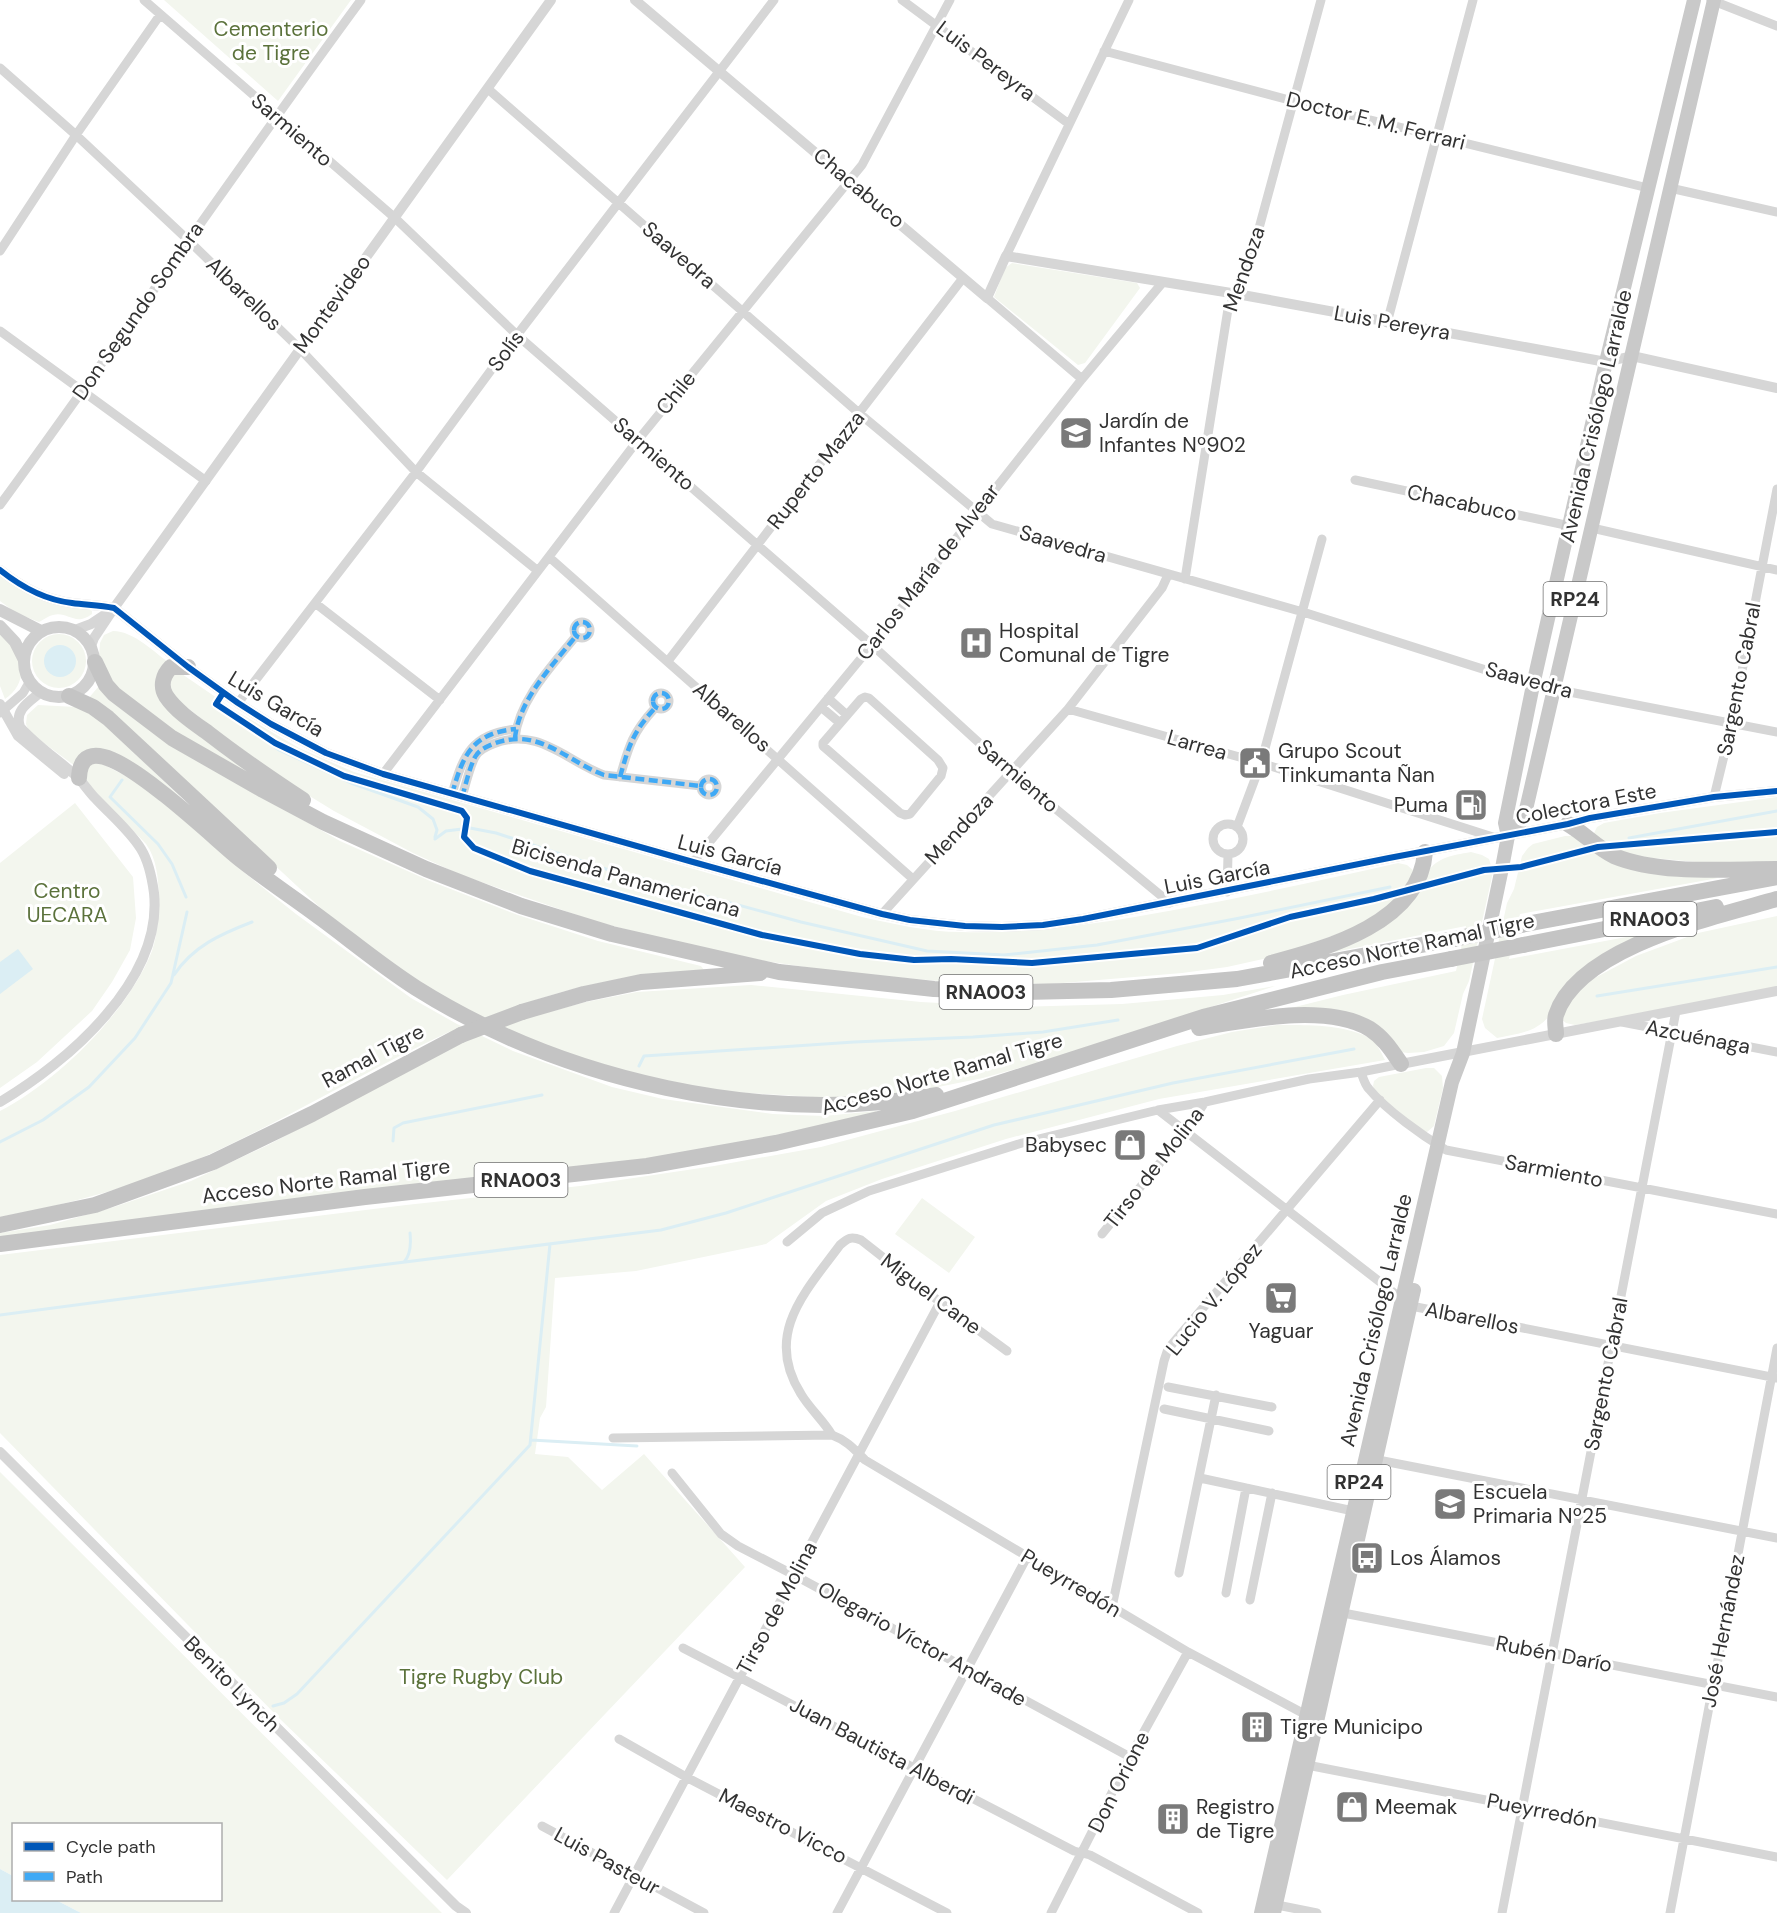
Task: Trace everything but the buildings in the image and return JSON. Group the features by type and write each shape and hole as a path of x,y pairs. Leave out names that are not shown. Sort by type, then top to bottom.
{"highway":[{"path":"93,654 106,686 172,738 322,822 426,869 521,906 612,934 779,972"},
{"path":"188,667 171,667 165,675 163,682 166,697 188,718 249,764 375,846"},
{"path":"69,696 108,717 321,919"},
{"path":"79,778 79,767 89,758 102,757 121,764 175,803 237,856 415,987 467,1017 511,1038 575,1063 647,1083 702,1095 763,1101 854,1103 884,1102 934,1095 1034,1072"},
{"path":"1568,824 1583,833 1601,849 1623,859 1645,864 1703,870 1777,869"},
{"path":"1194,983 1293,958 1327,946 1371,926 1394,911 1410,895 1425,861 1425,852"},
{"name":"Acceso Norte Ramal Tigre","path":"779,972 898,986 987,992 1111,990 1194,983 1272,973 1777,877"},
{"path":"1556,1034 1555,1017 1567,994 1578,981 1608,960 1650,939 1777,898"},
{"name":"Acceso Norte Ramal Tigre","path":"0,1244 365,1197 647,1166 776,1143 877,1120 1203,1017 1382,972 1651,918 1777,898"},
{"name":"Ramal Tigre","path":"0,1225 95,1205 213,1162 312,1114 461,1035 522,1012 584,994 641,982 779,972"},
{"path":"1142,1037 1273,1017 1335,1018 1358,1023 1370,1029 1388,1045 1401,1064"}],"main road":[{"name":"Avenida Crisólogo Larralde","path":"1269,1908 1442,1148 1461,1084 1463,1053 1502,837 1533,685 1606,362 1694,0"},
{"name":"Avenida Crisólogo Larralde","path":"1502,837 1524,818 1552,688 1592,528 1713,0"},
{"path":"0,610 41,632"},
{"path":"0,626 15,642 24,660"},
{"path":"58,626 75,630 87,639 93,654 93,671 84,687 69,696 59,697 41,692 30,681 24,668 29,644 41,632 58,626"},
{"name":"Avenida Crisólogo Larralde","path":"1269,1908 1307,1765 1313,1718"}],"street":[{"name":"Sarmiento","path":"144,0 395,218 518,335 872,645 1011,772 1170,903"},
{"name":"Don Segundo Sombra","path":"0,506 83,392 276,116 361,0"},
{"name":"Montevideo","path":"93,654 100,627 552,0"},
{"name":"Chacabuco","path":"635,0 1082,379"},
{"name":"Solís","path":"238,703 774,0"},
{"name":"Luis Pereyra","path":"902,0 1069,124"},
{"name":"Chile","path":"383,774 638,440 862,165 950,0"},
{"path":"987,298 1129,0"},
{"name":"Mendoza","path":"1185,579 1228,309 1246,276 1320,0"},
{"path":"1387,322 1473,0"},
{"path":"1713,0 1777,26"},
{"path":"0,251 76,135 160,15"},
{"name":"Doctor E. M. Ferrari","path":"1104,51 1293,101 1648,188"},
{"name":"Albarellos","path":"0,68 76,135 188,240 300,349 416,472 538,571"},
{"name":"Saavedra","path":"488,88 860,414 992,524 1304,612 1533,685 1777,732"},
{"path":"1670,188 1777,212"},
{"name":"Luis Pereyra","path":"1006,256 1237,294 1606,362 1632,356 1777,388"},
{"name":"Ruperto Mazza","path":"668,661 963,278"},
{"name":"Carlos María de Alvear","path":"693,862 872,645 1082,379 1163,282"},
{"path":"0,331 206,481"},
{"name":"Chacabuco","path":"1355,480 1570,526"},
{"name":"Sargento Cabral","path":"1714,797 1732,723 1777,489"},
{"path":"1592,528 1777,570"},
{"path":"1237,827 1261,763 1304,612 1322,539"},
{"name":"Albarellos","path":"549,557 913,879"},
{"path":"0,570 22,585 51,599 114,608"},
{"name":"Mendoza","path":"882,914 1068,709 1162,588 1168,575"},
{"path":"315,603 440,700"},
{"name":"Montevideo","path":"75,630 99,619 114,608"},
{"name":"Luis García","path":"114,608 188,667 238,703 318,749 383,774 882,914 922,922 1002,927 1083,920 1502,837"},
{"path":"100,627 112,622 135,626"},
{"path":"457,795 477,754 515,733 529,699 576,636"},
{"path":"1,709 23,693 30,681"},
{"path":"1,709 21,708 41,692"},
{"path":"828,698 847,715"},
{"path":"869,698 938,760 943,768 941,776 910,814 900,813 823,746 823,742 840,723 861,699 869,698"},
{"path":"821,707 840,723"},
{"path":"0,1102 44,1074 88,1034 138,969 148,948 154,921 152,882 141,849 79,778 20,727 18,721 21,708"},
{"path":"620,777 634,734 655,708"},
{"path":"1,709 24,742 93,796"},
{"name":"Larrea","path":"1068,709 1261,763 1502,837"},
{"path":"515,733 561,752 604,775 701,786"},
{"name":"Colectora Este","path":"1502,837 1590,818 1714,797 1777,791"},
{"path":"1227,824 1237,827 1243,834 1243,844 1238,852 1228,855 1219,852 1213,838 1215,833 1227,824"},
{"path":"1227,892 1228,855"},
{"path":"787,1242 822,1213 868,1191 1022,1143 1158,1110 1309,1079 1463,1053 1777,991"},
{"name":"Sargento Cabral","path":"1502,1913 1676,1011"},
{"name":"Azcuénaga","path":"1619,1022 1777,1052"},
{"name":"Sarmiento","path":"1361,1072 1367,1088 1422,1136 1442,1148 1777,1214"},
{"name":"Lucio V. López","path":"1112,1607 1168,1348 1380,1100"},
{"name":"Tirso de Molina","path":"1102,1234 1186,1131 1205,1102"},
{"name":"Albarellos","path":"1158,1110 1407,1302 1611,1346 1774,1377"},
{"name":"Pueyrredón","path":"854,1237 840,1245 797,1302 787,1332 789,1369 795,1383 801,1395 823,1420 832,1435 841,1438 865,1460 1188,1652 1313,1718"},
{"name":"Miguel Cane","path":"854,1237 1007,1351"},
{"name":"Tirso de Molina","path":"614,1913 940,1302"},
{"name":"José Hernández","path":"1670,1913 1742,1531 1774,1377 1777,1348"},
{"path":"1168,1387 1272,1407"},
{"path":"1179,1573 1216,1395"},
{"path":"1164,1409 1269,1431"},
{"path":"613,1438 832,1435"},
{"name":"Benito Lynch","path":"0,1452 280,1732 456,1906 466,1913"},
{"path":"1370,1459 1777,1538"},
{"name":"Olegario Víctor Andrade","path":"672,1473 721,1534 738,1546 1130,1757"},
{"path":"1200,1478 1358,1512"},
{"path":"1226,1593 1246,1488"},
{"path":"1250,1600 1272,1493"},
{"path":"837,1913 1027,1557"},
{"name":"Rubén Darío","path":"1336,1612 1777,1697"},
{"name":"Juan Bautista Alberdi","path":"683,1648 914,1769 1082,1853"},
{"name":"Don Orione","path":"1052,1913 1130,1757 1188,1652"},
{"name":"Maestro Vicco","path":"619,1740 947,1913"},
{"name":"Pueyrredón","path":"1307,1765 1777,1857"},
{"name":"Luis Pasteur","path":"542,1826 704,1913"},
{"path":"1082,1853 1090,1855 1198,1913"},
{"path":"1269,1908 1317,1913"}],"green space":[{"name":"Cementerio de Tigre","path":"164,0 351,0 278,101"},
{"path":"1012,263 1137,283 1140,288 1085,363 1078,365 994,297 1005,268"},
{"path":"0,576 85,607 92,611 92,614 86,618 76,619 58,614 39,622 16,613 0,601"},
{"path":"113,631 136,639 172,665 157,683 248,773 200,750 117,691 99,656 100,643 104,635"},
{"path":"0,632 18,657 21,674 14,691 5,699 0,686"},
{"path":"59,634 69,636 78,642 84,651 86,661 84,671 78,680 69,686 59,688 49,686 40,680 34,671 32,661 34,651 40,642 49,636"},
{"path":"179,672 236,711 299,748 354,772 862,917 911,927 949,932 988,932 1068,927 1202,905 1398,863 1407,865 1414,871 1406,894 1355,928 1272,957 1227,967 1051,984 961,983 839,972 765,961 670,941 594,921 461,875 413,853 334,811 264,768 170,694 169,677"},
{"path":"99,686 107,698 180,750 340,841 430,881 518,915 598,941 701,966 704,970 631,977 562,992 515,1007 526,1018 586,1002 637,992 751,985 921,1002 1015,1007 1122,1004 1223,995 1275,986 1048,1060 983,1078 928,1089 875,1096 829,1098 718,1091 644,1077 592,1063 478,1019 409,977 326,913 212,807 87,700"},
{"path":"38,705 76,707 98,718 196,812 116,758 75,766 29,732 26,724 27,715"},
{"path":"93,759 145,786 246,874 296,914 411,998 457,1024 513,1051 612,1087 663,1099 773,1114 824,1116 876,1111 876,1113 732,1145 594,1167 0,1238 0,1233 50,1225 114,1207 191,1181 268,1145 374,1089 451,1031 241,1139 185,1165 107,1192 0,1217 0,1111 45,1082 89,1043 109,1021 141,974 156,937 159,896 153,856 146,844 87,783 82,773"},
{"path":"1777,797 1777,861 1727,865 1622,855 1593,835 1597,827 1604,823"},
{"name":"Centro UECARA","path":"75,803 133,877 136,918 130,950 92,1011 37,1062 0,1088 0,863"},
{"path":"1565,836 1575,836 1585,841 1718,878 1520,914 1509,959 1674,928 1629,946 1540,1025 1527,1031 1497,1038 1485,1028 1482,1019 1507,903 1514,889 1522,856 1533,844"},
{"path":"1471,852 1489,859 1493,872 1469,981 1463,994 1454,1033 1444,1046 1424,1052 1400,1052 1361,1022 1263,1015 1456,971 1466,926 1299,959 1342,944 1436,863 1451,856"},
{"path":"1777,916 1777,991 1575,1025 1561,1019 1567,1001 1591,980 1636,956 1698,933"},
{"name":"Tigre Rugby Club","path":"1277,1025 1323,1026 1358,1033 1373,1041 1385,1060 1159,1099 1006,1139 882,1179 826,1201 766,1244 636,1271 555,1278 546,1407 540,1418 535,1454 568,1457 602,1490 644,1454 745,1567 447,1880 280,1719 0,1433 0,1255 580,1186 821,1147 955,1111 1177,1046 1232,1032"},
{"path":"1434,1068 1442,1076 1443,1088 1434,1126 1427,1132 1421,1131 1376,1093 1373,1086 1374,1081 1379,1077"},
{"path":"922,1198 975,1237 949,1273 895,1234"},
{"path":"0,1472 442,1913 81,1913 58,1901 222,1901 222,1823 12,1823 12,1875 0,1869"}],"shaded area":[{"path":"60,645 71,650 76,661 71,672 60,677 49,672 44,661 49,650"},
{"path":"18,949 33,969 0,994 0,962"},
{"path":"0,1869 12,1875 12,1901 58,1901 81,1913 0,1913"}],"waterway":[{"path":"215,705 279,750 351,783 418,807 433,819 437,830 435,837"},
{"path":"122,780 110,797 158,844 172,864 186,897"},
{"path":"1629,838 1777,811"},
{"path":"435,839 446,831 470,828 496,833 606,869 801,922 927,951 1004,955 1097,945 1390,887"},
{"path":"0,1142 43,1120 89,1087 135,1038 171,983 187,912"},
{"path":"174,975 190,956 208,942 252,922"},
{"path":"1597,996 1777,967"},
{"path":"639,1066 644,1056 1043,1032 1118,1020"},
{"path":"0,1315 661,1230 726,1213 994,1125 1173,1083 1354,1049"},
{"path":"393,1141 394,1128 403,1123 542,1095"},
{"path":"404,1262 409,1252 410,1233"},
{"path":"273,1706 284,1703 297,1694 530,1445 550,1244"},
{"path":"531,1440 637,1446"}],"marked path":[{"path":"579,622 585,622 590,630 588,636 579,638 574,633 574,627 579,622"},
{"path":"515,738 518,724 530,696 576,636"},
{"path":"658,693 664,693 669,701 667,707 658,709 653,704 653,698 658,693"},
{"path":"620,777 633,740 655,708"},
{"path":"452,794 460,768 472,748 489,735 516,729"},
{"path":"462,797 471,766 481,751 493,744 524,739 538,742 604,775 701,786"},
{"path":"706,779 712,779 717,787 715,793 706,795 701,790 701,784 706,779"}],"cycle path":[{"path":"0,570 25,587 53,599 114,608 188,667 238,703 271,724 326,753 383,774 693,862 910,920 965,926 1043,925 1590,818 1714,797 1777,791"},
{"name":"Bicisenda Panamericana","path":"223,693 216,704 275,743 344,776 462,811 467,818 464,837 474,848 530,871 762,935 860,954 914,960 951,959 1032,963 1197,948 1290,917 1374,899 1484,870 1521,867 1598,847 1777,832"}],"place":[{"name":"Jardín de Infantes Nº902","path":"1076,433"},
{"name":"Hospital Comunal de Tigre","path":"976,643"},
{"name":"Grupo Scout Tinkumanta Ñan","path":"1255,763"},
{"name":"Puma","path":"1471,805"},
{"name":"Babysec","path":"1130,1145"},
{"name":"Yaguar","path":"1281,1298"},
{"name":"Escuela Primaria Nº25","path":"1450,1504"},
{"name":"Los Álamos","path":"1367,1558"},
{"name":"Tigre Municipo","path":"1257,1727"},
{"name":"Meemak","path":"1352,1807"},
{"name":"Registro de Tigre","path":"1173,1819"}]}
